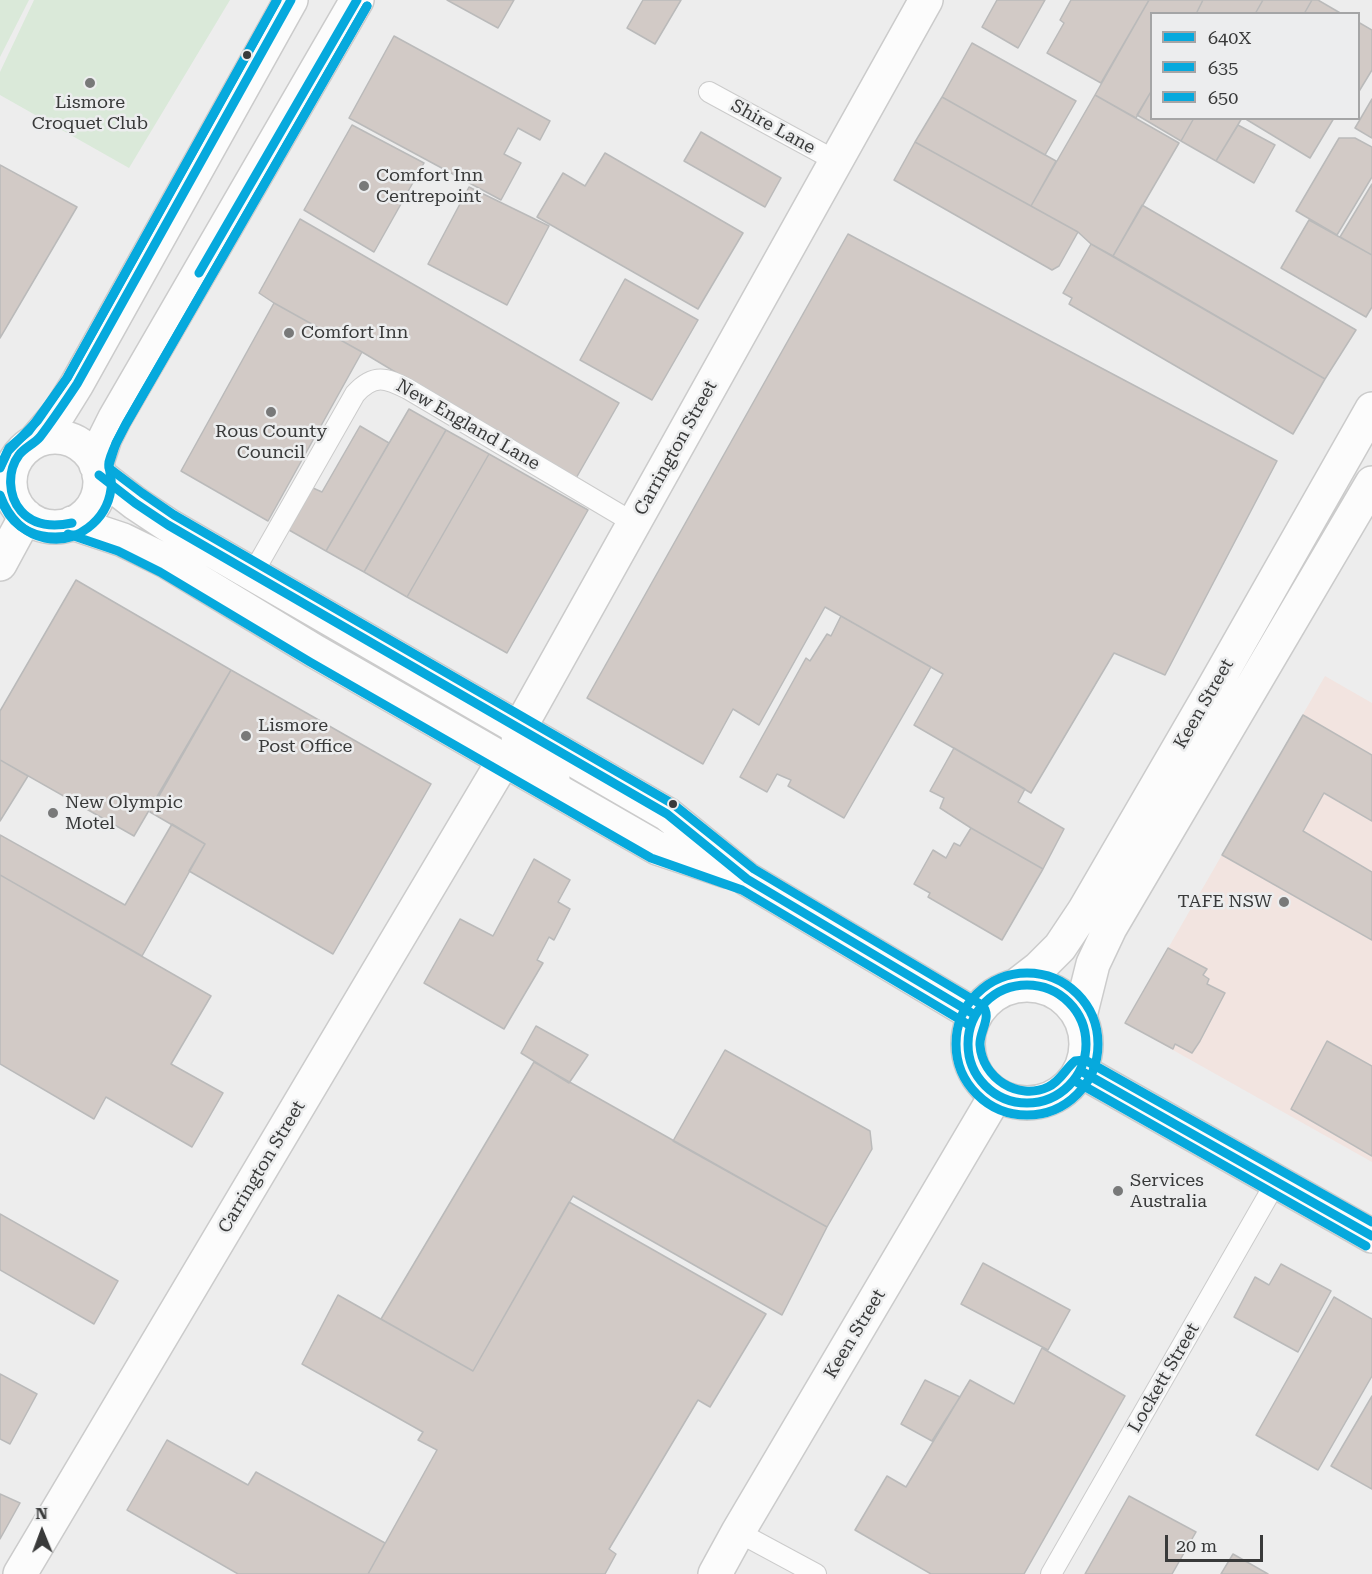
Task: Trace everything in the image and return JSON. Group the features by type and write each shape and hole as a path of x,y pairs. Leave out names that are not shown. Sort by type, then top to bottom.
{"street":[{"path":"291,0 76,384 58,413 35,441 18,456 13,465 10,476 13,498 18,508 37,523 48,526 72,523 81,519 94,504 98,495 98,470 105,438 115,418 357,0"},
{"name":"Carrington Street","path":"519,729 926,0"},
{"name":"Keen Street","path":"1017,985 1039,968 1060,947 1084,911 1372,409"},
{"path":"35,441 56,436 66,438 85,448 98,470 135,503 153,515 667,814 747,879 975,1015"},
{"name":"Keen Street","path":"1080,1016 1093,964 1110,928 1372,483"},
{"path":"0,564 26,516"},
{"path":"72,523 123,540 166,561 316,652 657,848 747,879"},
{"path":"519,729 517,738 519,748 533,766 657,848"},
{"name":"Carrington Street","path":"20,1574 504,760"},
{"path":"1017,985 1036,985 1053,990 1069,1001 1080,1016 1087,1034 1087,1053 1081,1071 1069,1087 1053,1098 1034,1104 1014,1102 996,1095 982,1083 972,1067 967,1050 969,1031 975,1015 986,1001 1000,991 1017,985"},
{"path":"1081,1071 1372,1236"},
{"name":"Keen Street","path":"715,1574 996,1095"}],"lane":[{"name":"Shire Lane","path":"709,92 836,161"},
{"name":"New England Lane","path":"253,573 355,394 364,384 373,380 389,380 408,389 634,523"},
{"name":"Lockett Street","path":"1051,1574 1276,1182"},
{"path":"738,1532 816,1574"}],"shaded area":[{"name":"TAFE NSW","path":"1325,676 1372,703 1372,1162 1125,1023"}],"green space":[{"path":"0,0 29,0 0,57"},
{"name":"Lismore Croquet Club","path":"34,0 230,0 129,168 0,95 0,72"}],"building":[{"path":"447,0 514,0 498,28"},
{"path":"643,0 681,0 655,44 627,28"},
{"path":"997,0 1045,0 1018,48 982,27"},
{"path":"1071,0 1149,0 1101,83 1047,53 1064,23 1060,20"},
{"path":"1149,0 1203,0 1197,12 1150,12 1150,94 1136,118 1095,95"},
{"path":"1203,0 1263,0 1256,12 1197,12"},
{"path":"1263,0 1312,0 1305,12 1256,12"},
{"path":"1312,0 1318,0 1339,12 1305,12"},
{"path":"1360,23 1372,30 1372,70 1360,90"},
{"path":"394,36 550,121 540,140 518,128 504,154 521,163 501,200 349,118"},
{"path":"972,43 1076,101 1045,155 942,97"},
{"path":"1150,93 1150,120 1193,120 1181,141 1137,115"},
{"path":"1095,95 1179,143 1113,256 1091,244 1078,232 1031,206"},
{"path":"942,97 1056,161 1031,206 915,142"},
{"path":"1372,99 1372,138 1355,128"},
{"path":"1193,120 1241,120 1216,161 1181,141"},
{"path":"1247,120 1333,120 1310,158"},
{"name":"Comfort Inn Centrepoint","path":"352,125 424,163 374,252 304,210"},
{"path":"1238,125 1275,145 1254,183 1216,161"},
{"path":"701,132 781,178 765,207 684,161"},
{"path":"1339,138 1355,138 1372,147 1372,177 1337,235 1296,211"},
{"path":"915,142 1078,232 1059,266 1052,270 894,180"},
{"path":"605,153 743,233 698,309 537,217 563,173 585,186"},
{"path":"0,165 77,207 0,338"},
{"path":"1372,184 1372,255 1340,237"},
{"path":"469,187 549,226 507,305 428,264"},
{"path":"1142,205 1356,330 1325,379 1113,256"},
{"path":"300,219 619,403 575,480 259,293"},
{"path":"1309,220 1372,255 1372,307 1366,317 1281,268"},
{"path":"848,234 1277,461 1165,675 1114,653 1031,793 914,725 943,674 825,607 759,725 733,709 703,764 587,698"},
{"path":"1091,244 1325,379 1293,434 1069,304 1072,298 1063,293"},
{"path":"625,279 698,320 652,400 580,360"},
{"name":"Rous County Council","path":"274,303 362,352 268,521 181,471"},
{"path":"409,409 446,430 364,572 326,551"},
{"path":"360,426 389,443 326,551 289,530 313,488 322,492"},
{"path":"446,430 489,454 407,597 364,572"},
{"path":"489,454 588,510 507,653 407,597"},
{"path":"76,580 231,670 134,836 0,760 0,711"},
{"path":"841,616 931,667 844,818 788,786 791,780 777,774 767,792 740,777 806,658 810,661 827,634 831,636"},
{"path":"231,670 431,784 333,954 189,871 205,844 150,812"},
{"path":"1303,715 1372,755 1372,821 1324,793 1303,831 1372,872 1372,940 1222,855"},
{"path":"954,748 1025,789 1018,802 1064,829 1043,869 940,808 944,798 930,791"},
{"path":"0,760 28,776 0,821"},
{"path":"172,824 205,844 142,956 0,875 0,835 125,905"},
{"path":"971,828 1043,869 1002,940 928,897 930,893 914,884 933,850 946,858 954,843 960,846"},
{"path":"534,859 570,880 558,902 570,909 554,940 549,937 537,960 543,963 504,1029 424,983 460,919 493,936"},
{"path":"0,875 211,996 171,1064 223,1093 192,1147 106,1097 94,1119 0,1064"},
{"path":"1168,948 1207,969 1203,975 1209,979 1207,984 1225,993 1192,1053 1175,1044 1173,1049 1125,1023"},
{"path":"536,1026 588,1055 569,1083 521,1053"},
{"path":"1327,1041 1372,1066 1372,1156 1291,1109"},
{"path":"725,1050 870,1131 872,1149 827,1227 673,1141"},
{"path":"534,1062 827,1227 782,1315 573,1196 473,1371 381,1319"},
{"path":"569,1202 766,1314 710,1407 698,1400 609,1549 616,1554 605,1574 368,1574 437,1450 418,1440 423,1432 302,1364 338,1295 473,1371"},
{"path":"0,1214 118,1281 94,1324 0,1270"},
{"path":"983,1263 1070,1310 1048,1350 961,1304"},
{"path":"1281,1264 1331,1291 1298,1352 1234,1317 1255,1277 1269,1285"},
{"path":"1334,1297 1372,1319 1372,1376 1318,1470 1256,1435"},
{"path":"1042,1348 1125,1396 1024,1574 931,1574 855,1530 887,1476 906,1487 970,1380 1014,1404"},
{"path":"0,1374 37,1394 10,1444 0,1439"},
{"path":"925,1380 960,1397 932,1441 901,1424"},
{"path":"1372,1396 1372,1489 1331,1466"},
{"path":"167,1440 248,1485 256,1472 385,1543 368,1574 238,1574 127,1510"},
{"path":"0,1494 20,1503 0,1539"},
{"path":"1129,1496 1196,1532 1172,1574 1085,1574"},
{"path":"1233,1554 1268,1574 1221,1574"}],"transit line":[{"name":"635","path":"0,468 8,451 38,420 67,378 277,0"},
{"name":"650","path":"0,467 9,448 29,431 67,378 277,0"},
{"name":"640X","path":"72,523 44,524 26,516 17,505 11,491 12,468 21,453 40,437 77,384 291,0"},
{"name":"640X","path":"199,273 357,0"},
{"name":"635","path":"0,495 12,517 23,528 37,536 68,538 88,528 97,520 108,500 111,486 109,462 126,424 367,6"},
{"name":"650","path":"367,6 126,424 116,443 109,468 174,515 673,804 754,869 982,1005 986,1014 980,1040 982,1057 994,1076 1004,1084 1014,1089 1037,1091 1048,1087 1060,1078 1075,1061 1085,1060 1372,1222"},
{"name":"640X","path":"99,475 168,525 667,814 747,879 975,1015"},
{"name":"650","path":"0,496 11,518 28,531 50,537 74,535"},
{"name":"635","path":"68,534 118,551 160,572 310,662 651,858 742,890 969,1025"},
{"name":"635","path":"1027,973 1054,978 1078,993 1093,1017 1098,1044 1093,1071 1078,1095 1054,1110 1027,1115 1000,1110 976,1095 961,1071 956,1044 961,1017 976,993 1000,978 1027,973"},
{"name":"640X","path":"1027,985 1050,989 1069,1002 1082,1021 1086,1044 1082,1067 1069,1086 1050,1099 1027,1103 1004,1099 985,1086 972,1067 968,1044 972,1021 985,1002 1004,989 1027,985"},
{"name":"640X","path":"1081,1071 1372,1236"},
{"name":"635","path":"1075,1081 1366,1246"}],"place":[{"name":"Lismore Croquet Club","path":"90,83"},
{"name":"Comfort Inn Centrepoint","path":"364,186"},
{"name":"Comfort Inn","path":"289,333"},
{"name":"Rous County Council","path":"271,412"},
{"name":"Lismore Post Office","path":"246,736"},
{"name":"New Olympic Motel","path":"53,813"},
{"name":"TAFE NSW","path":"1284,902"},
{"name":"Services Australia","path":"1118,1191"}]}
